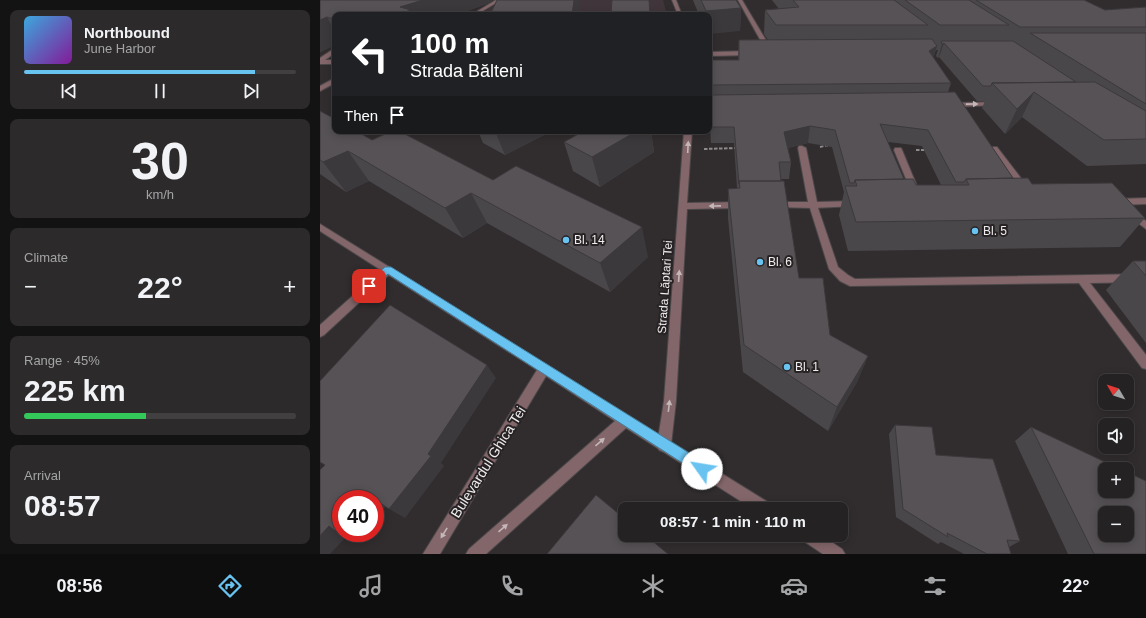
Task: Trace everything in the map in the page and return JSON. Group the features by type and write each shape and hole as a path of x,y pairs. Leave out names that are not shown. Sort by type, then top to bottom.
{"street":[{"path":"478,12 499,0"},
{"path":"674,0 679,12"},
{"path":"740,0 771,53"},
{"path":"320,61 332,52"},
{"path":"712,54 755,53"},
{"path":"763,53 779,53"},
{"path":"320,61 332,62"},
{"path":"320,89 332,82"},
{"path":"946,105 1002,104"},
{"name":"Strada Lăptari Tei","path":"664,445 670,400 688,134"},
{"path":"802,148 813,204 834,270 844,278 854,283 1146,278"},
{"path":"994,149 1031,197"},
{"path":"898,150 918,197"},
{"path":"1103,202 1146,201"},
{"path":"1119,202 1146,226"},
{"path":"768,205 867,204"},
{"path":"684,206 752,205"},
{"path":"320,227 755,502"},
{"path":"320,332 388,270"},
{"path":"1082,280 1146,364"},
{"name":"Bulevardul Ghica Tei","path":"431,554 544,369"},
{"path":"474,554 625,420"},
{"path":"818,542 837,554"}],"path":[{"path":"802,148 826,147 832,142"},
{"path":"687,149 741,148"},
{"path":"898,150 930,150"}],"shaded area":[{"path":"503,0 663,0 666,12 484,12"}],"building":[{"path":"320,0 423,0 400,7 411,10 405,12 332,12 332,19 327,17 320,20"},
{"path":"497,0 574,0 572,12 491,12"},
{"path":"612,0 649,0 650,12 611,12"},
{"path":"701,0 736,0 741,8 706,11"},
{"path":"793,0 894,0 928,25 776,25 765,10 799,7"},
{"path":"905,0 969,0 1009,25 940,25"},
{"path":"976,0 1084,0 1105,10 1146,7 1146,27 1020,27"},
{"path":"1030,33 1146,33 1146,104"},
{"path":"932,39 937,46 929,51 951,83 712,85 712,60 739,60 739,40"},
{"path":"941,41 1013,41 1076,82 992,83 991,86 983,86 944,43 942,44"},
{"path":"1095,82 1146,111 1146,139 1104,140 1034,92 1017,109 992,83"},
{"path":"955,92 1013,178 966,179 964,182 956,182 928,130 880,124 904,179 855,180 854,183 850,183 835,130 810,126 784,132 791,162 779,162 781,181 739,181 739,184 734,127 712,127 712,95"},
{"path":"320,111 332,117 332,134 361,134 372,140 385,134 405,134 493,180 516,166 642,227 600,263 471,193 445,208 348,151 323,162 320,160"},
{"path":"579,134 632,134 592,157 564,142"},
{"path":"1028,178 1032,184 1112,183 1145,218 856,222 845,186 857,186 855,180 913,179 916,185 969,185 966,179"},
{"path":"739,181 784,181 799,278 823,278 830,335 868,356 837,407 744,345 728,189 740,188"},
{"path":"1133,261 1146,261 1146,276"},
{"path":"390,305 487,365 428,454 431,456 389,509 384,506 384,490 332,490 332,528 329,526 320,536 320,470 325,465 320,462 320,381"},
{"path":"895,425 932,427 936,455 993,459 1020,541 1007,540 1011,554 987,554 947,533 948,537 903,509"},
{"path":"1031,427 1105,462 1098,462 1098,498 1134,498 1134,475 1146,481 1146,554 1094,554"},
{"path":"596,495 618,513 618,542 653,542 668,554 547,554"}],"place":[{"name":"Bl. 5","path":"975,231"},
{"name":"Bl. 14","path":"566,240"},
{"name":"Bl. 6","path":"760,262"},
{"name":"Bl. 1","path":"787,367"}],"route":[{"path":"369,286 388,270 702,469"}]}
